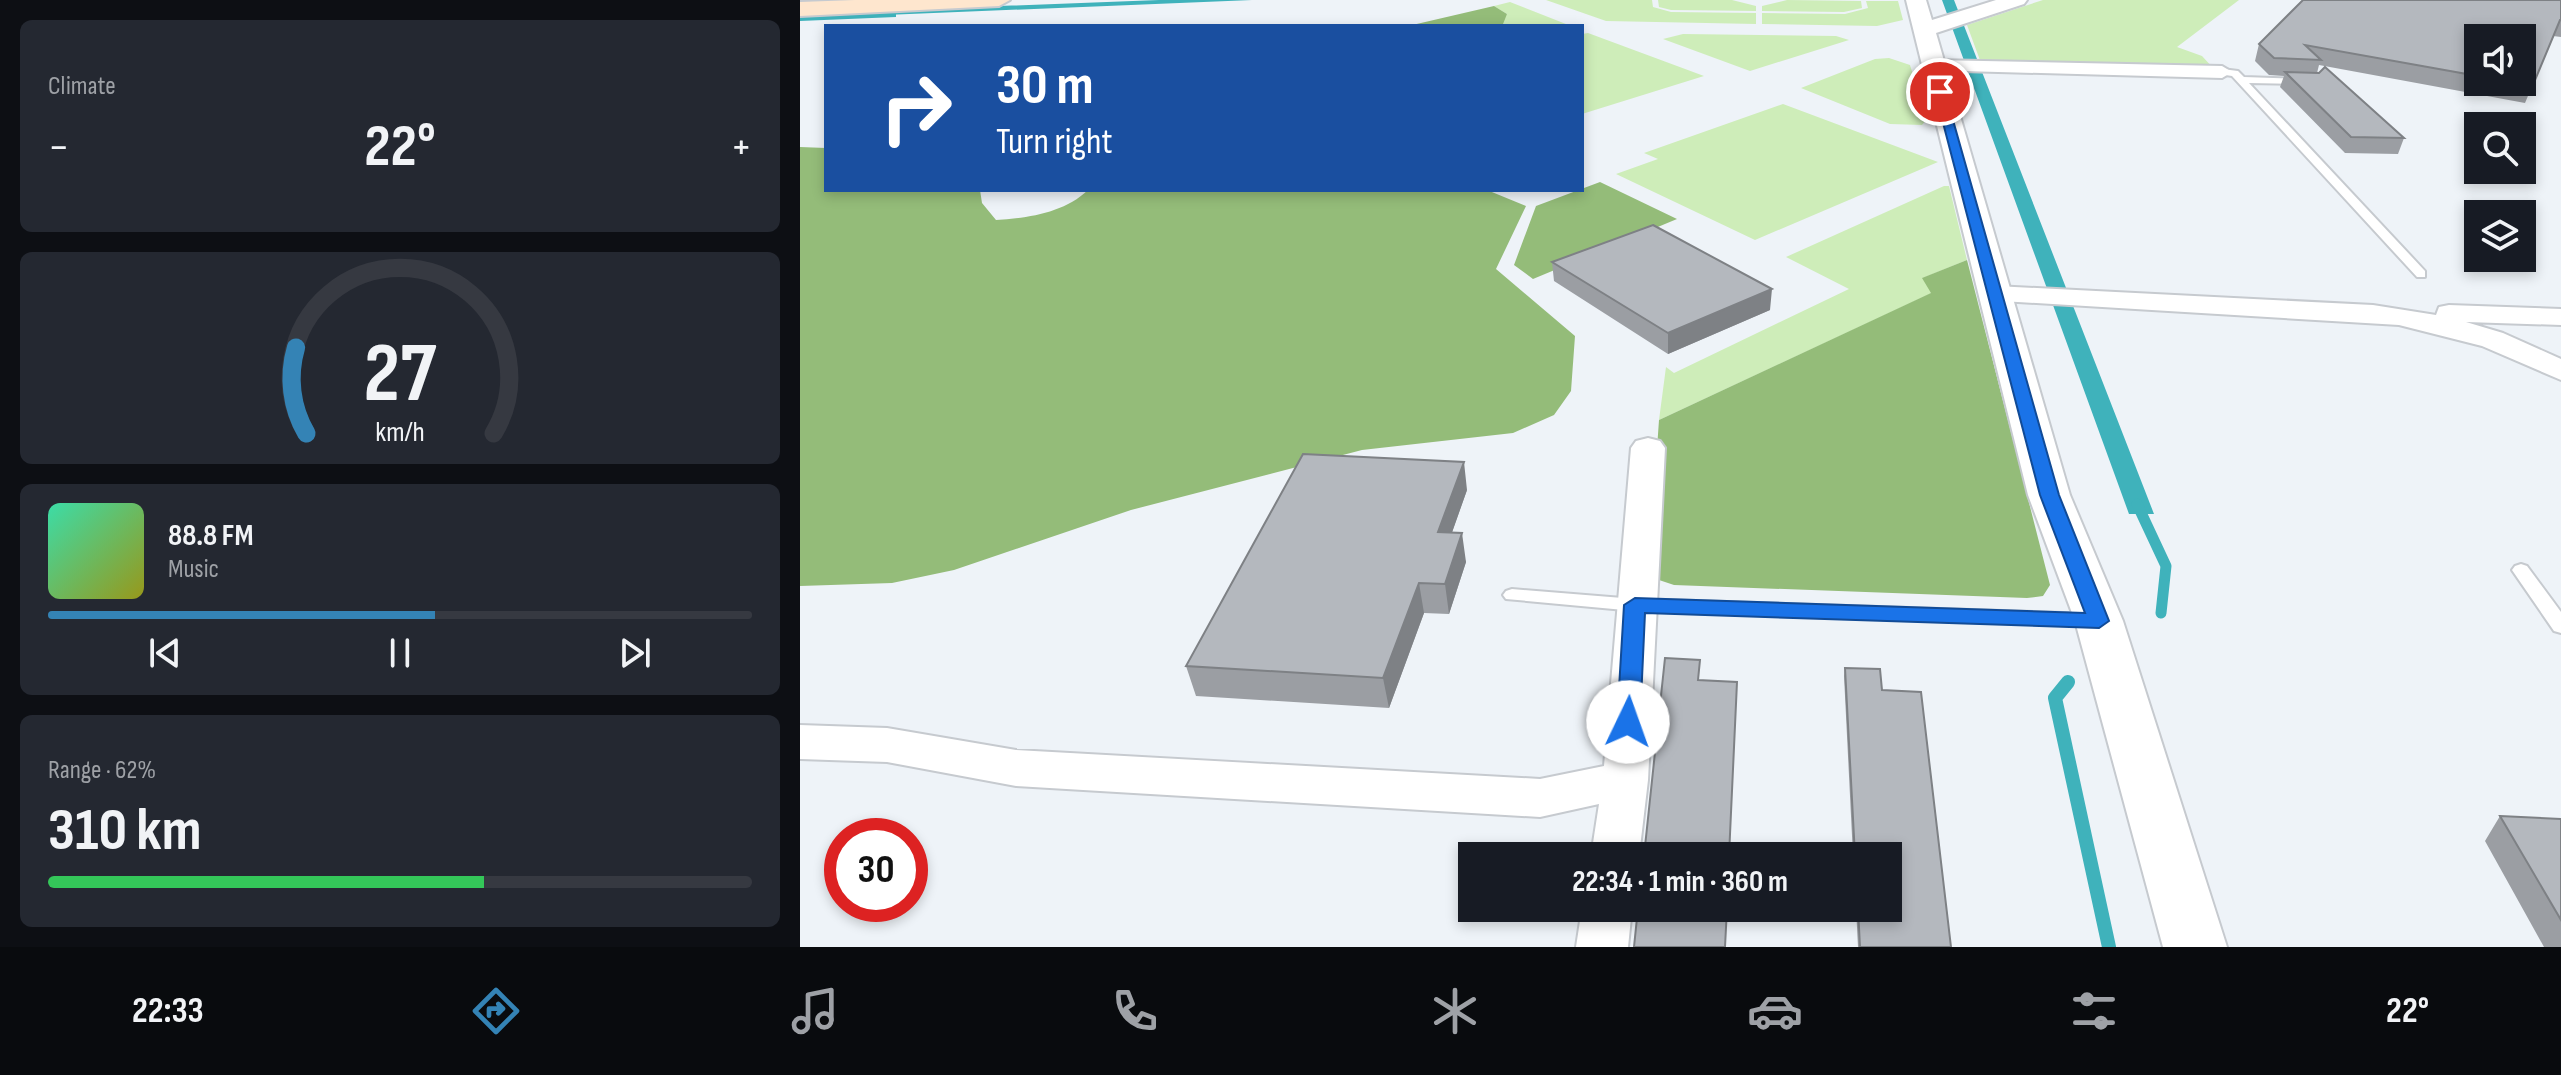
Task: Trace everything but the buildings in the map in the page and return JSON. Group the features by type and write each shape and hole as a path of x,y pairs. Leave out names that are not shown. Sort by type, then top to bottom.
{"main road":[{"path":"800,9 999,0"}],"street":[{"path":"1947,38 2017,0"},
{"path":"1947,38 2222,72"},
{"path":"1947,38 1995,294 2049,495 2099,621 2195,947"},
{"path":"1995,294 2070,296 2435,320 2525,351 2561,371"},
{"path":"2435,320 2448,313 2561,317"},
{"path":"1617,842 1625,780 1648,448"},
{"path":"800,742 887,745 1016,768 1540,798 1625,780"},
{"path":"1602,947 1605,922"}],"lane":[{"path":"2222,72 2235,73 2242,80 2421,274"},
{"path":"2242,80 2314,82"},
{"path":"2521,570 2561,626"},
{"path":"1512,595 1635,605 2099,621"}],"green space":[{"path":"1546,0 1652,0 1653,7 1671,12 1756,13 1756,24 1606,21"},
{"path":"1658,0 1732,0 1756,6 1756,11 1671,10 1659,7"},
{"path":"1787,0 1861,1 1862,8 1844,12 1762,11 1762,6"},
{"path":"2043,0 2239,0 2177,47 2202,56 2214,69 1981,63 1967,25"},
{"path":"1866,1 1898,1 1903,20 1877,26 1762,24 1762,13 1845,14 1868,8"},
{"path":"1510,2 1566,24 1500,24 1507,14 1494,6"},
{"path":"1494,6 1507,14 1503,24 1417,24"},
{"path":"1588,33 1704,76 1584,113 1584,34"},
{"path":"1683,34 1836,36 1849,40 1750,71 1663,39"},
{"path":"1889,58 1910,65 1927,119 1922,125 1890,124 1801,88 1875,59"},
{"path":"1783,104 1938,162 1755,240 1616,174 1658,159 1644,153"},
{"path":"800,147 824,148 824,192 980,192 982,203 996,220 1033,216 1057,209 1086,192 1492,192 1526,206 1496,269 1575,336 1571,391 1554,415 1513,433 1362,450 1131,510 954,570 892,583 800,586"},
{"path":"1600,182 1677,219 1533,279 1514,265 1536,206 1573,192 1584,192 1584,188"},
{"path":"1949,186 1967,260 1923,278 1932,293 1659,420 1666,367 1674,373 1849,289 1786,257"},
{"path":"1967,260 2050,585 2043,596 2027,598 1674,585 1656,579 1649,563 1659,420 1931,293 1922,278"}],"water":[{"path":"1159,0 1252,0 837,17 844,12"},
{"path":"1942,0 1954,0 2154,514 2129,514"}],"waterway":[{"path":"800,16 890,13"},
{"path":"2137,504 2166,566 2161,613"},
{"path":"2068,682 2055,698 2109,947"}],"route":[{"path":"1628,722 1635,605 2099,621 2049,495 1940,92"}]}
